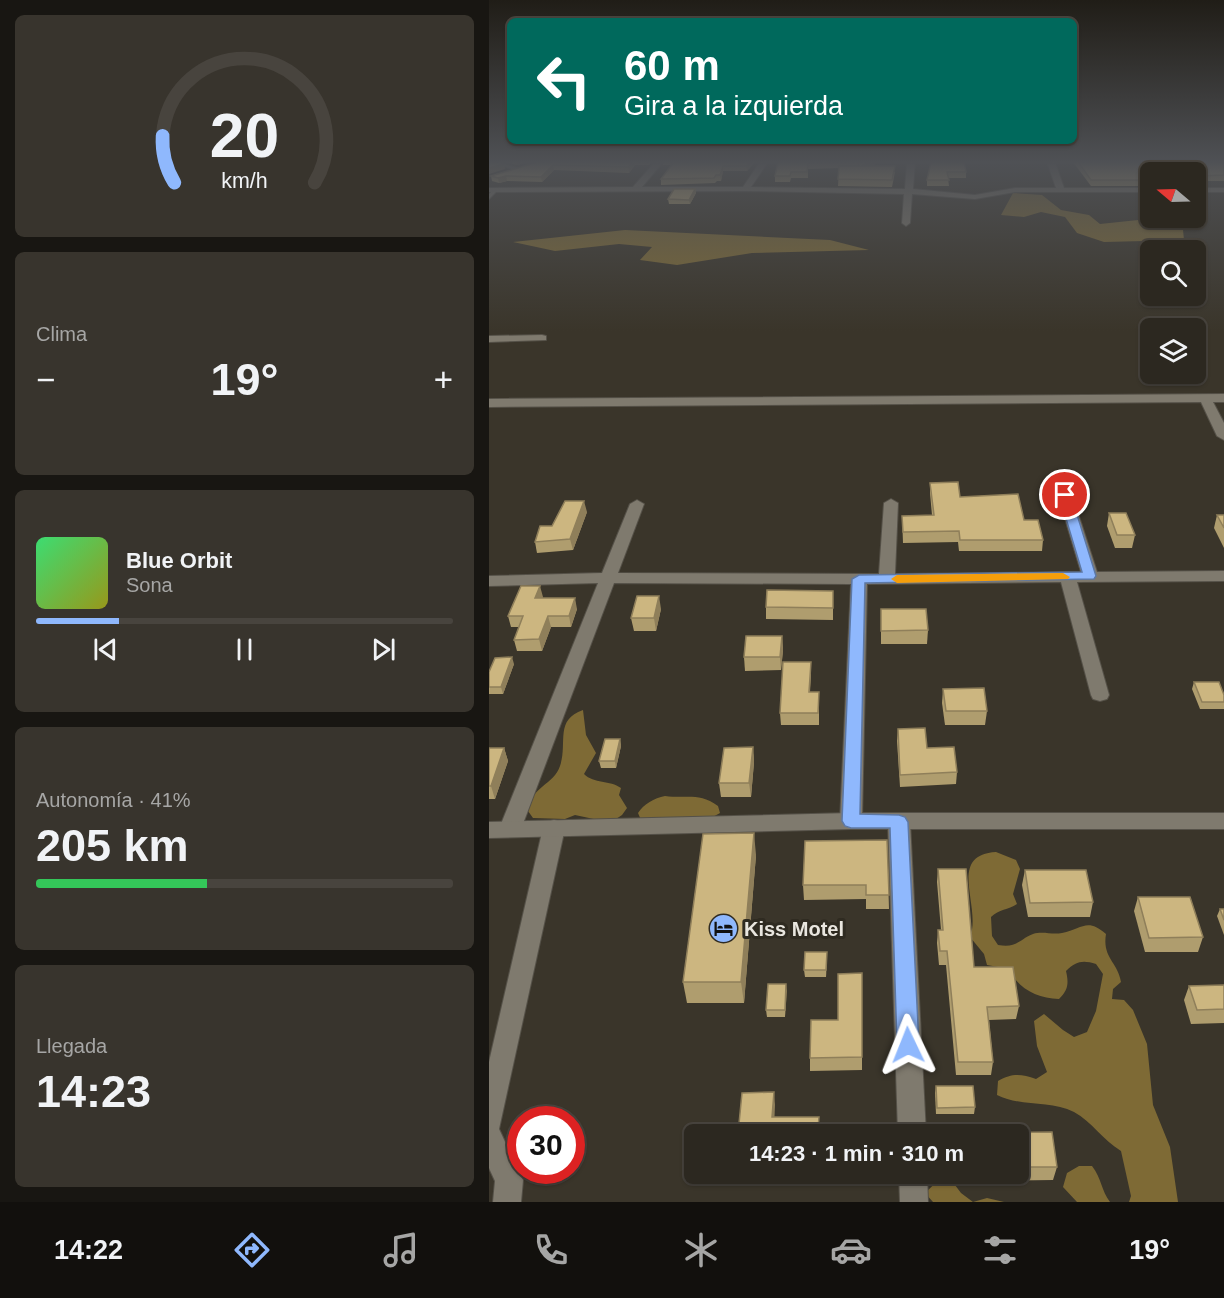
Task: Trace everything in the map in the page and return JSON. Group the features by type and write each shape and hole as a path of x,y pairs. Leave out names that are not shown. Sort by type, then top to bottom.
{"street":[{"path":"906,218 906,223"},
{"path":"489,339 542,338"},
{"path":"1205,398 1224,436"},
{"path":"489,403 1224,398"},
{"path":"1065,495 1090,576"},
{"path":"887,579 891,503"},
{"path":"637,504 500,830 851,821 1224,820"},
{"path":"1068,576 1100,695"},
{"path":"489,581 606,578 887,579 1224,576"},
{"path":"851,821 859,579"},
{"path":"899,822 912,1124"},
{"path":"489,1121 554,828"},
{"path":"489,1137 509,1180 507,1202"},
{"path":"913,1184 914,1202"}],"shaded area":[{"path":"1066,218 1093,218 1100,224 1138,220 1140,220 1140,228 1183,230 1184,240 1140,240 1104,242 1077,233"},
{"path":"625,230 830,240 869,250 752,253 677,265 640,260 652,247 619,244 555,251 513,242"},
{"path":"583,710 586,735 596,753 584,774 592,779 621,788 619,795 627,808 613,821 575,815 565,819 533,818 528,811 533,796 553,778 560,766 565,726 574,714"},
{"path":"665,796 705,799 718,806 720,813 702,823 641,820 638,813 643,807"},
{"path":"996,852 1016,860 1020,869 1013,894 1017,904 991,917 992,936 998,945 1014,944 1033,934 1062,933 1089,925 1106,934 1106,949 1121,982 1113,989 1112,999 1124,1000 1133,1010 1147,1044 1153,1105 1170,1147 1178,1202 1129,1202 1131,1196 1121,1151 1086,1121 1065,1108 1016,1101 997,1095 998,1081 1003,1078 1017,1075 1036,1079 1047,1072 1037,1046 1034,1021 1044,1014 1074,1037 1087,1032 1096,1011 1103,974 1096,964 1076,963 1066,971 1067,987 1059,999 1043,997 1029,991 1018,982 1009,969 987,965 984,954 970,937 973,925 969,872 973,862 981,855"},
{"path":"1079,1166 1092,1166 1110,1202 1077,1202 1063,1187 1067,1173"},
{"path":"934,1184 954,1184 961,1193 973,1202 933,1202 925,1193"},
{"path":"987,1198 1004,1202 973,1202"}],"building":[{"path":"958,482 960,497 1018,494 1024,520 1038,520 1043,540 960,540 959,531 903,532 902,516 934,515 930,483"},
{"path":"565,501 584,501 570,539 535,542 540,526 552,526"},
{"path":"1109,513 1126,513 1135,535 1117,535"},
{"path":"1217,515 1224,515 1224,528"},
{"path":"521,586 540,586 535,598 575,598 569,616 548,616 539,639 514,640 523,616 508,616"},
{"path":"767,590 833,591 833,608 766,607"},
{"path":"637,596 659,596 654,618 631,618"},
{"path":"881,609 926,609 928,630 881,631"},
{"path":"746,636 782,636 780,657 744,657"},
{"path":"512,657 501,687 489,687 489,672 495,658"},
{"path":"783,662 811,662 809,692 819,692 818,713 780,713"},
{"path":"1194,682 1219,682 1224,702 1202,702"},
{"path":"984,688 987,711 946,711 943,689"},
{"path":"925,728 927,748 954,747 957,772 900,775 898,729"},
{"path":"605,739 620,739 615,761 599,761"},
{"path":"753,747 749,783 719,783 724,748"},
{"path":"489,748 504,748 491,786 489,786"},
{"name":"Kiss Motel","path":"754,833 741,982 683,982 703,834"},
{"path":"887,840 889,895 866,895 866,885 803,885 805,841"},
{"path":"938,869 966,869 974,967 1013,967 1019,1006 987,1007 993,1062 958,1062 947,951 940,951 938,930 943,930"},
{"path":"1025,870 1086,870 1093,902 1030,903"},
{"path":"1138,897 1190,897 1203,937 1149,938"},
{"path":"805,952 827,952 826,970 804,970"},
{"path":"862,973 862,1057 810,1058 811,1020 838,1020 838,974"},
{"path":"768,984 786,984 785,1010 766,1010"},
{"path":"1224,985 1224,1009 1197,1010 1189,986"},
{"path":"936,1086 973,1086 975,1107 937,1108"},
{"path":"774,1092 772,1117 819,1117 818,1124 739,1124 742,1093"},
{"path":"1029,1132 1052,1132 1057,1167 1029,1167"}],"slow traffic":[{"path":"897,579 1063,577"}],"place":[{"name":"Kiss Motel","path":"723,929"}],"route":[{"path":"908,1045 899,822 851,821 859,579 1090,576 1065,495"}]}
